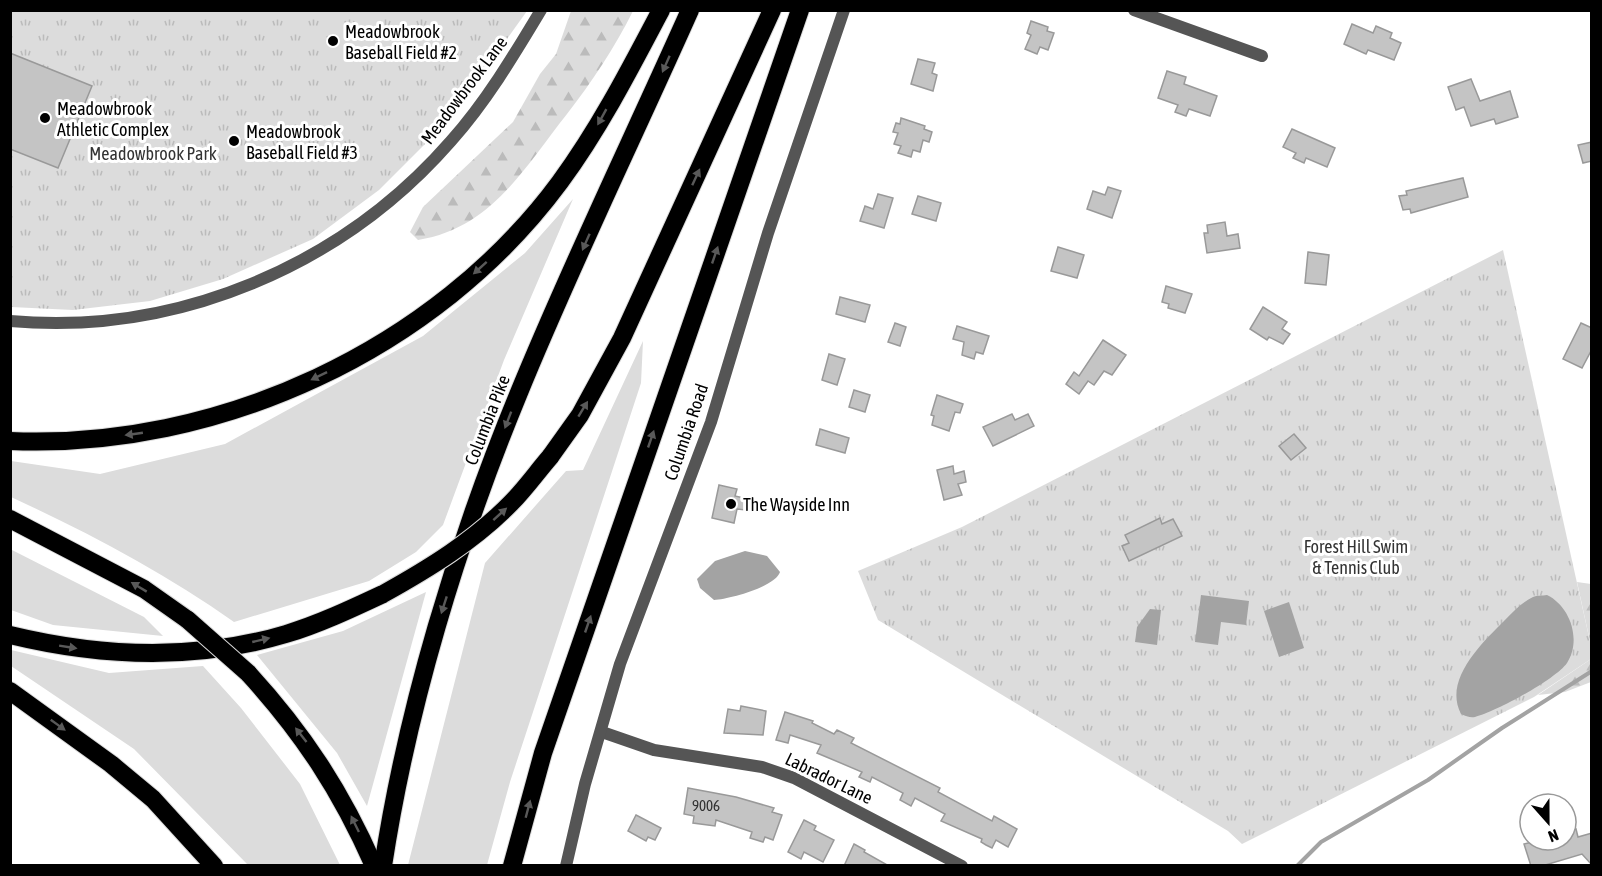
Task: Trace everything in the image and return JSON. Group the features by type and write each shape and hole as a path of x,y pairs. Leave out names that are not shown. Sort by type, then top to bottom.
{"highway":[{"path":"10,441 92,440 145,432 250,406 293,389 339,366 423,315 496,254 560,183 592,134 661,10"},
{"name":"Columbia Pike","path":"382,866 414,712 437,626 492,461 522,384 690,10"},
{"path":"10,635 108,653 175,653 227,647 285,635 331,619 382,594 451,553 487,526 513,502 550,457 580,415 622,338 772,10"},
{"path":"512,866 543,753 800,10"},
{"path":"10,519 135,584 188,620 248,673 306,741 334,784 374,866"},
{"path":"10,691 111,764 153,799 214,866"}],"street":[{"name":"Meadowbrook Lane","path":"10,321 96,322 159,313 233,292 324,249 390,201 453,140 520,46 541,10"},
{"name":"Columbia Road","path":"566,866 629,638 711,422 768,233 844,10"},
{"path":"1134,10 1262,56"},
{"name":"Labrador Lane","path":"602,732 654,750 762,767 794,778 962,866"}],"green space":[{"name":"Meadowbrook Park","path":"11,11 527,11 448,121 379,190 313,239 223,279 150,301 73,310 11,307"},
{"path":"571,11 633,11 611,51 585,89 536,155 504,193 466,223 444,233 418,240 410,232 423,207 513,122 540,74 556,54"},
{"path":"573,199 504,360 443,525 416,552 369,581 234,622 125,554 11,497 11,461 100,474 225,444 423,336 525,253"},
{"name":"Forest Hill Swim & Tennis Club","path":"1503,250 1591,646 1591,659 1534,697 1242,844 1228,831 878,620 858,571 962,527"},
{"path":"643,341 641,383 510,782 487,865 408,865 485,563 566,471 583,470"},
{"path":"10,549 144,617 163,636 53,625 11,610"},
{"path":"1577,582 1591,584 1591,646"},
{"path":"426,592 367,806 337,753 257,655 343,631"},
{"path":"11,650 109,673 203,666 241,708 300,784 340,865 248,865 134,749 11,666"},
{"path":"1591,659 1591,682 1565,692 1538,695"}],"shaded area":[{"path":"745,551 767,556 780,572 770,583 740,595 721,599 714,600 700,588 697,579 715,561"},
{"path":"1201,595 1249,601 1246,625 1221,622 1218,645 1195,642"},
{"path":"1547,595 1562,607 1571,624 1573,644 1567,663 1538,686 1496,709 1475,717 1461,714 1457,701 1457,688 1461,675 1476,651 1521,605 1535,596"},
{"path":"1289,602 1304,648 1279,657 1264,611"},
{"path":"1150,609 1161,610 1157,645 1135,642 1137,627"}],"building":[{"path":"1031,21 1048,27 1047,31 1054,33 1048,50 1040,47 1037,54 1025,49 1031,35 1027,33"},
{"path":"1352,24 1373,33 1376,26 1392,33 1390,38 1401,43 1394,60 1368,50 1366,54 1344,44"},
{"name":"Meadowbrook Athletic Complex","path":"10,53 92,86 58,168 10,149"},
{"path":"918,59 935,63 932,73 937,75 933,91 911,84"},
{"path":"1167,71 1186,77 1184,84 1217,96 1210,116 1189,109 1186,116 1175,112 1178,105 1158,98"},
{"path":"1471,79 1480,101 1510,91 1518,117 1496,124 1494,119 1471,126 1464,107 1456,110 1448,87"},
{"path":"901,118 925,126 924,129 932,132 929,142 923,140 920,152 913,150 911,157 898,153 901,146 894,144 898,133 893,132 896,123 900,124"},
{"path":"1292,129 1335,148 1327,167 1306,158 1304,163 1293,158 1296,153 1283,147"},
{"path":"1592,142 1592,161 1583,163 1578,145"},
{"path":"1463,178 1468,197 1411,213 1410,209 1403,210 1399,196 1407,195 1406,191"},
{"path":"1108,187 1121,191 1112,218 1087,209 1093,191 1105,195"},
{"path":"878,194 893,198 884,228 860,221 865,206 873,209"},
{"path":"918,196 941,203 936,221 912,214"},
{"path":"1225,222 1227,236 1238,234 1240,248 1207,253 1204,233 1208,233 1207,225"},
{"path":"1058,247 1084,255 1077,278 1051,271"},
{"path":"1308,252 1329,255 1326,285 1305,283"},
{"path":"1166,286 1192,294 1185,313 1168,308 1169,304 1162,302"},
{"path":"840,297 870,305 865,322 836,314"},
{"path":"1263,307 1287,322 1282,329 1290,334 1283,344 1269,337 1267,340 1250,329"},
{"path":"895,323 906,327 900,346 888,342"},
{"path":"1581,323 1592,328 1592,349 1582,368 1563,359"},
{"path":"957,326 989,336 983,354 976,352 974,359 962,355 964,342 953,339"},
{"path":"1103,340 1126,355 1112,375 1104,371 1094,385 1088,381 1079,394 1066,384 1074,372 1079,376"},
{"path":"829,354 845,359 837,385 822,380"},
{"path":"854,390 870,395 865,412 849,407"},
{"path":"937,395 963,404 960,413 955,412 949,431 932,425 934,416 931,415"},
{"path":"1012,414 1015,420 1028,414 1034,426 993,446 983,427"},
{"path":"820,429 849,438 845,453 816,445"},
{"path":"1294,434 1306,448 1291,460 1279,446"},
{"path":"953,466 954,474 964,471 966,482 958,484 962,495 944,500 937,470"},
{"name":"The Wayside Inn","path":"719,485 737,489 735,496 748,499 746,510 737,509 734,523 712,518"},
{"path":"1160,518 1162,524 1173,519 1182,536 1129,561 1122,546 1129,543 1125,535"},
{"path":"741,706 766,711 763,735 724,733 728,709 740,711"},
{"path":"785,712 813,721 812,723 834,734 837,730 854,738 851,743 940,788 938,792 992,821 994,816 1017,829 1008,847 996,840 992,848 986,845 981,842 982,839 941,821 945,814 915,798 911,806 900,800 903,793 872,777 870,782 859,777 862,772 817,753 821,745 790,735 788,743 776,740"},
{"path":"688,788 736,797 774,808 772,812 782,815 773,840 765,837 763,842 750,838 752,832 716,820 715,826 693,823 694,816 684,814"},
{"path":"636,815 661,828 655,840 648,837 646,841 628,831"},
{"path":"804,820 816,826 814,830 834,840 823,862 804,852 801,859 788,852"},
{"path":"1592,833 1592,865 1582,854 1542,866 1531,866 1527,852 1578,852 1578,837"},
{"path":"854,844 865,850 864,852 889,866 844,866"}],"waterway":[{"path":"1297,866 1321,842 1428,780 1502,728 1592,671"}],"place":[{"name":"Meadowbrook Baseball Field #2","path":"333,41"},
{"name":"Meadowbrook Athletic Complex","path":"45,118"},
{"name":"Meadowbrook Baseball Field #3","path":"234,141"},
{"name":"The Wayside Inn","path":"731,504"}]}
